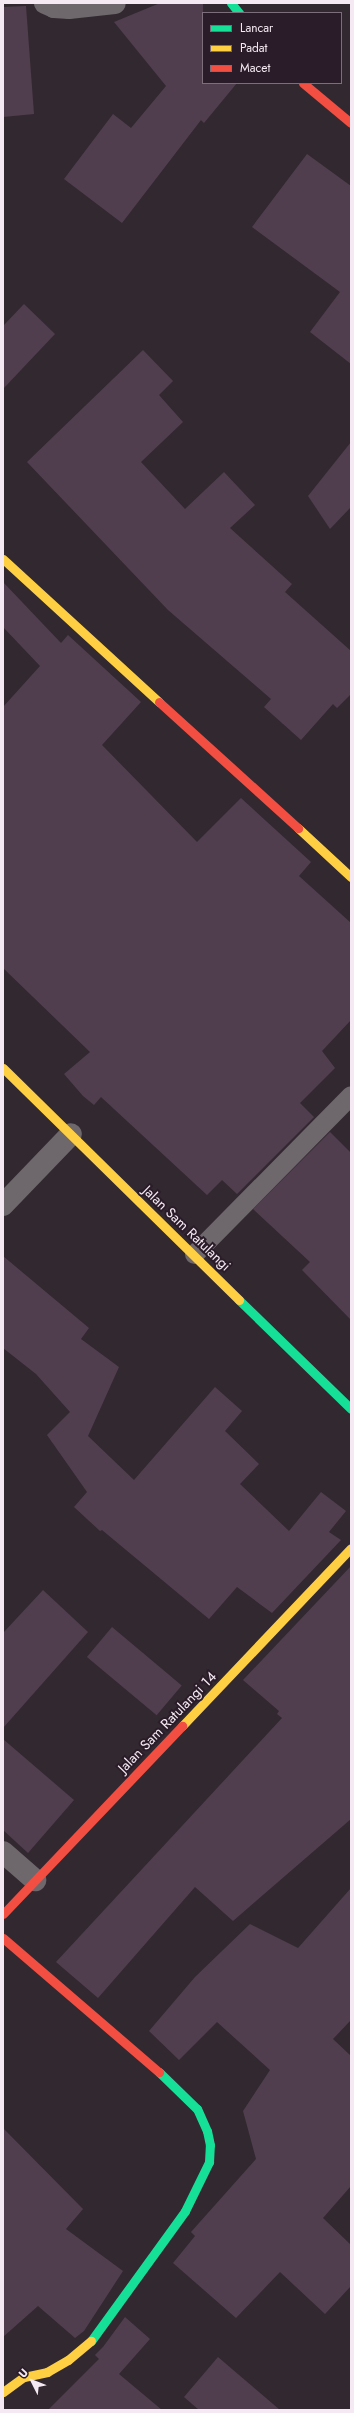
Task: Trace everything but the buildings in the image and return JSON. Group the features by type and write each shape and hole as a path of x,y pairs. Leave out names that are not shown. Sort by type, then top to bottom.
{"street":[{"path":"45,3 54,8 69,8 115,3"},
{"path":"231,3 238,12"},
{"path":"304,84 351,122"},
{"path":"3,559 351,877"},
{"name":"Jalan Sam Ratulangi","path":"3,1068 351,1409"},
{"path":"3,1205 71,1134"},
{"name":"Jalan Sam Ratulangi 14","path":"3,1914 351,1548"},
{"path":"3,1852 35,1880"},
{"path":"3,1938 161,2074 197,2109 207,2131 210,2146 209,2162 185,2211 93,2340 68,2360 47,2372 24,2377 3,2392"}],"lane":[{"path":"194,1254 351,1096"}],"traffic: fast":[{"path":"231,3 238,12"},
{"path":"239,1300 351,1409"},
{"path":"91,2341 185,2211 209,2162 210,2145 207,2131 197,2109 159,2072"}],"traffic: slow":[{"path":"3,559 159,702"},
{"path":"298,828 351,877"},
{"path":"3,1068 239,1300"},
{"path":"182,1726 351,1548"},
{"path":"3,2392 24,2377 47,2372 68,2360 91,2341"}],"traffic: jam":[{"path":"304,84 351,123"},
{"path":"159,702 298,828"},
{"path":"3,1914 182,1726"},
{"path":"3,1938 159,2072"}]}
